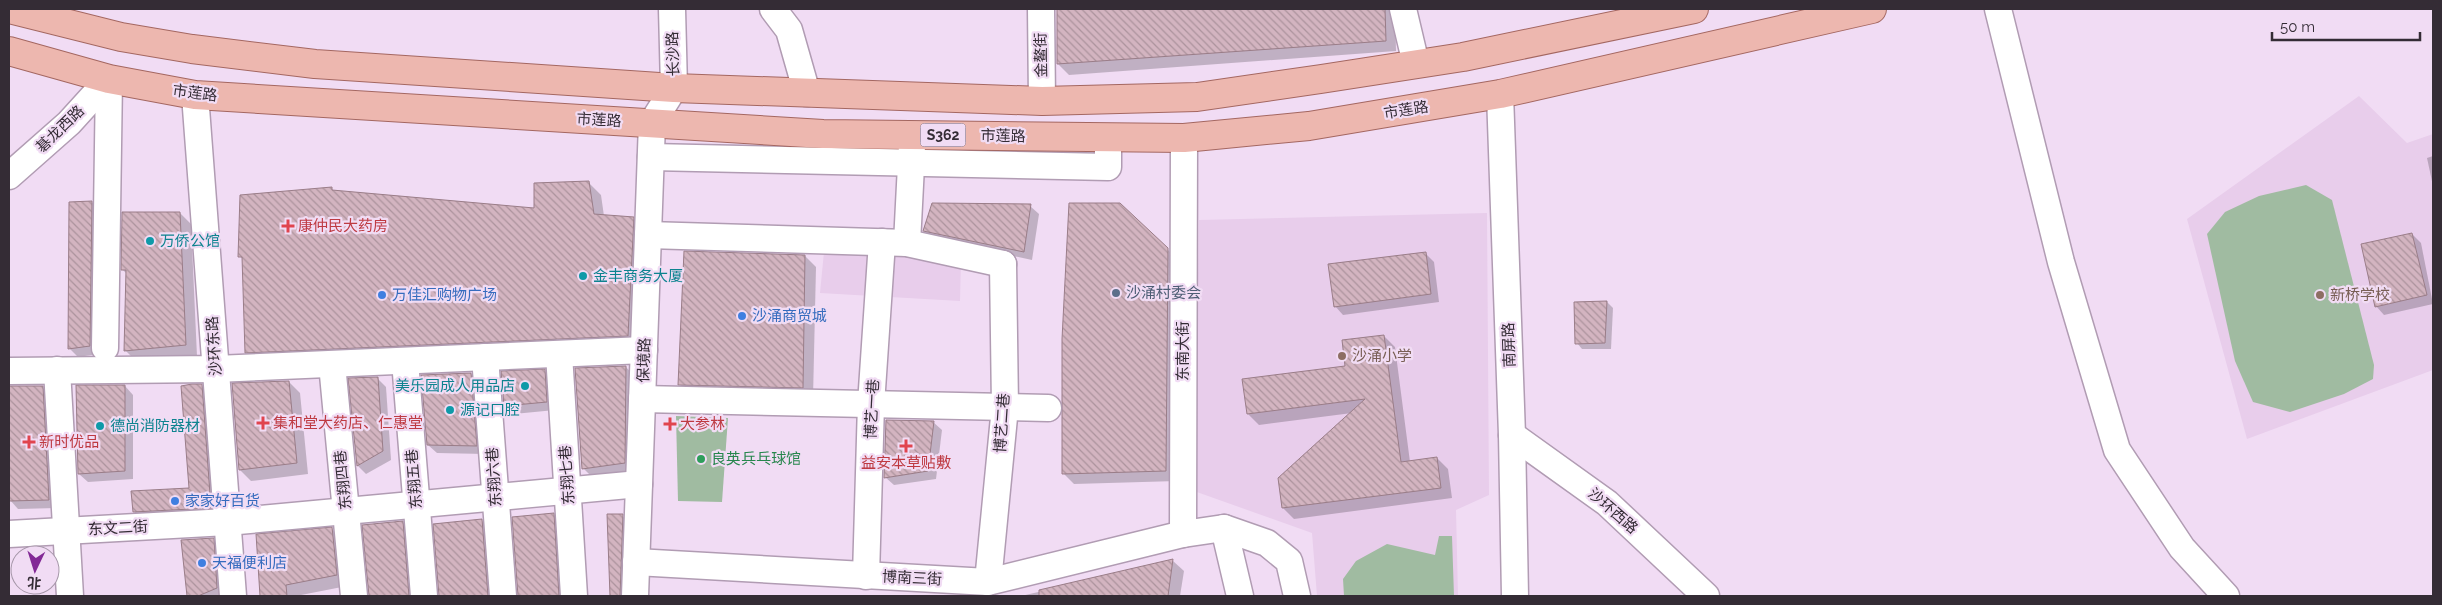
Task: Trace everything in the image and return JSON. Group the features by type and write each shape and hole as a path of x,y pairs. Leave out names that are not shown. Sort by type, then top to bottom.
{"main road":[{"path":"9,9 121,37 230,54 315,64 674,88 1042,102 1196,97 1462,57 1694,9"},
{"name":"市莲路","path":"9,51 109,79 195,95 824,134 1184,138 1309,126 1500,94 1872,9"}],"street":[{"name":"长沙路","path":"652,123 674,88 672,9"},
{"path":"773,9 789,30 807,93"},
{"name":"金鳌街","path":"1041,9 1042,102"},
{"path":"1403,9 1416,64"},
{"path":"1998,9 2061,262 2117,450 2182,548 2226,596"},
{"path":"105,348 109,79"},
{"name":"碁龙西路","path":"9,176 69,123 109,79"},
{"name":"南屏路","path":"1500,94 1512,435 1515,596"},
{"name":"沙环东路","path":"195,95 233,596"},
{"name":"保境路","path":"635,596 652,123"},
{"name":"博艺一巷","path":"866,576 871,404 913,135"},
{"path":"651,158 1108,167 1108,138"},
{"name":"东南大街","path":"1183,534 1184,138"},
{"path":"648,235 895,242"},
{"name":"博艺二巷","path":"895,242 1003,264 1005,407 988,582"},
{"path":"9,371 216,369 644,350"},
{"name":"东翔七巷","path":"559,354 574,596"},
{"name":"东翔六巷","path":"485,357 502,596"},
{"name":"东翔五巷","path":"405,361 424,596"},
{"name":"东翔四巷","path":"332,364 354,596"},
{"path":"57,370 70,596"},
{"path":"642,399 1048,408"},
{"name":"沙环西路","path":"1512,435 1607,503 1706,596"},
{"name":"东文二街","path":"9,534 227,522 639,484"},
{"path":"1224,528 1240,596"},
{"path":"1224,528 1267,542 1289,561 1297,596"},
{"name":"博南三街","path":"636,562 988,582 1183,534 1224,528"},
{"path":"932,596 988,582"}],"shaded area":[{"name":"新桥学校","path":"2359,96 2407,143 2433,134 2433,370 2247,439 2187,219"},
{"name":"沙涌小学","path":"1487,213 1489,495 1456,510 1458,596 1317,596 1312,533 1194,491 1199,220"},
{"path":"824,252 961,259 960,301 820,293"}],"green space":[{"path":"2306,185 2332,200 2374,365 2373,379 2344,394 2290,412 2253,402 2235,361 2207,234 2225,212 2259,196"},
{"name":"良英兵乓球馆","path":"676,416 728,418 722,502 678,501"},
{"path":"1439,536 1452,536 1454,596 1344,596 1343,579 1356,561 1387,544 1435,555"}],"building":[{"path":"1057,9 1385,9 1386,41 1057,64"},
{"path":"589,181 594,214 634,217 628,336 245,353 242,257 238,257 240,195 332,187 332,190 534,208 534,183"},
{"path":"92,201 90,346 68,349 69,202"},
{"path":"932,203 1031,204 1024,252 923,231"},
{"name":"沙涌村委会","path":"1069,203 1120,203 1168,248 1166,471 1062,474 1062,339"},
{"path":"122,212 180,212 186,345 124,351 126,270 121,270"},
{"path":"2412,233 2427,295 2375,307 2361,244"},
{"name":"沙涌商贸城","path":"684,251 805,255 803,388 678,385"},
{"path":"1426,252 1431,294 1334,307 1328,264"},
{"path":"1607,301 1605,343 1575,344 1574,302"},
{"path":"1384,335 1401,462 1437,457 1441,488 1282,508 1278,478 1365,399 1247,414 1242,379 1345,366 1342,340"},
{"path":"626,366 625,463 582,469 575,368"},
{"name":"美乐园成人用品店","path":"545,369 547,402 504,406 501,371"},
{"name":"源记口腔","path":"471,373 477,446 427,445 421,375"},
{"path":"378,377 383,451 357,466 348,378"},
{"name":"集和堂大药店、仁惠堂","path":"289,381 297,463 239,470 232,383"},
{"path":"202,384 211,508 133,512 131,491 189,488 181,386"},
{"name":"德尚消防器材","path":"76,385 125,385 125,471 78,474"},
{"name":"新时优品","path":"9,386 43,386 49,500 9,501"},
{"name":"益安本草贴敷","path":"886,420 934,421 928,471 884,478"},
{"path":"554,513 559,596 518,596 512,517"},
{"path":"607,514 623,514 620,596 610,596"},
{"path":"482,519 488,596 439,596 433,524"},
{"path":"403,521 409,596 369,596 362,525"},
{"path":"332,527 337,575 286,585 287,596 260,596 256,534"},
{"name":"天福便利店","path":"214,538 217,588 198,596 187,596 181,540"},
{"path":"1173,559 1168,596 1039,596 1039,590"}],"place":[{"name":"康仲民大药房","path":"288,226"},
{"name":"万侨公馆","path":"150,241"},
{"name":"金丰商务大厦","path":"583,276"},
{"name":"沙涌村委会","path":"1116,293"},
{"name":"万佳汇购物广场","path":"382,295"},
{"name":"新桥学校","path":"2320,295"},
{"name":"沙涌商贸城","path":"742,316"},
{"name":"沙涌小学","path":"1342,356"},
{"name":"美乐园成人用品店","path":"525,386"},
{"name":"源记口腔","path":"450,410"},
{"name":"集和堂大药店、仁惠堂","path":"263,423"},
{"name":"大参林","path":"670,424"},
{"name":"德尚消防器材","path":"100,426"},
{"name":"新时优品","path":"29,442"},
{"name":"益安本草贴敷","path":"906,446"},
{"name":"良英兵乓球馆","path":"701,459"},
{"name":"家家好百货","path":"175,501"},
{"name":"天福便利店","path":"202,563"}]}
